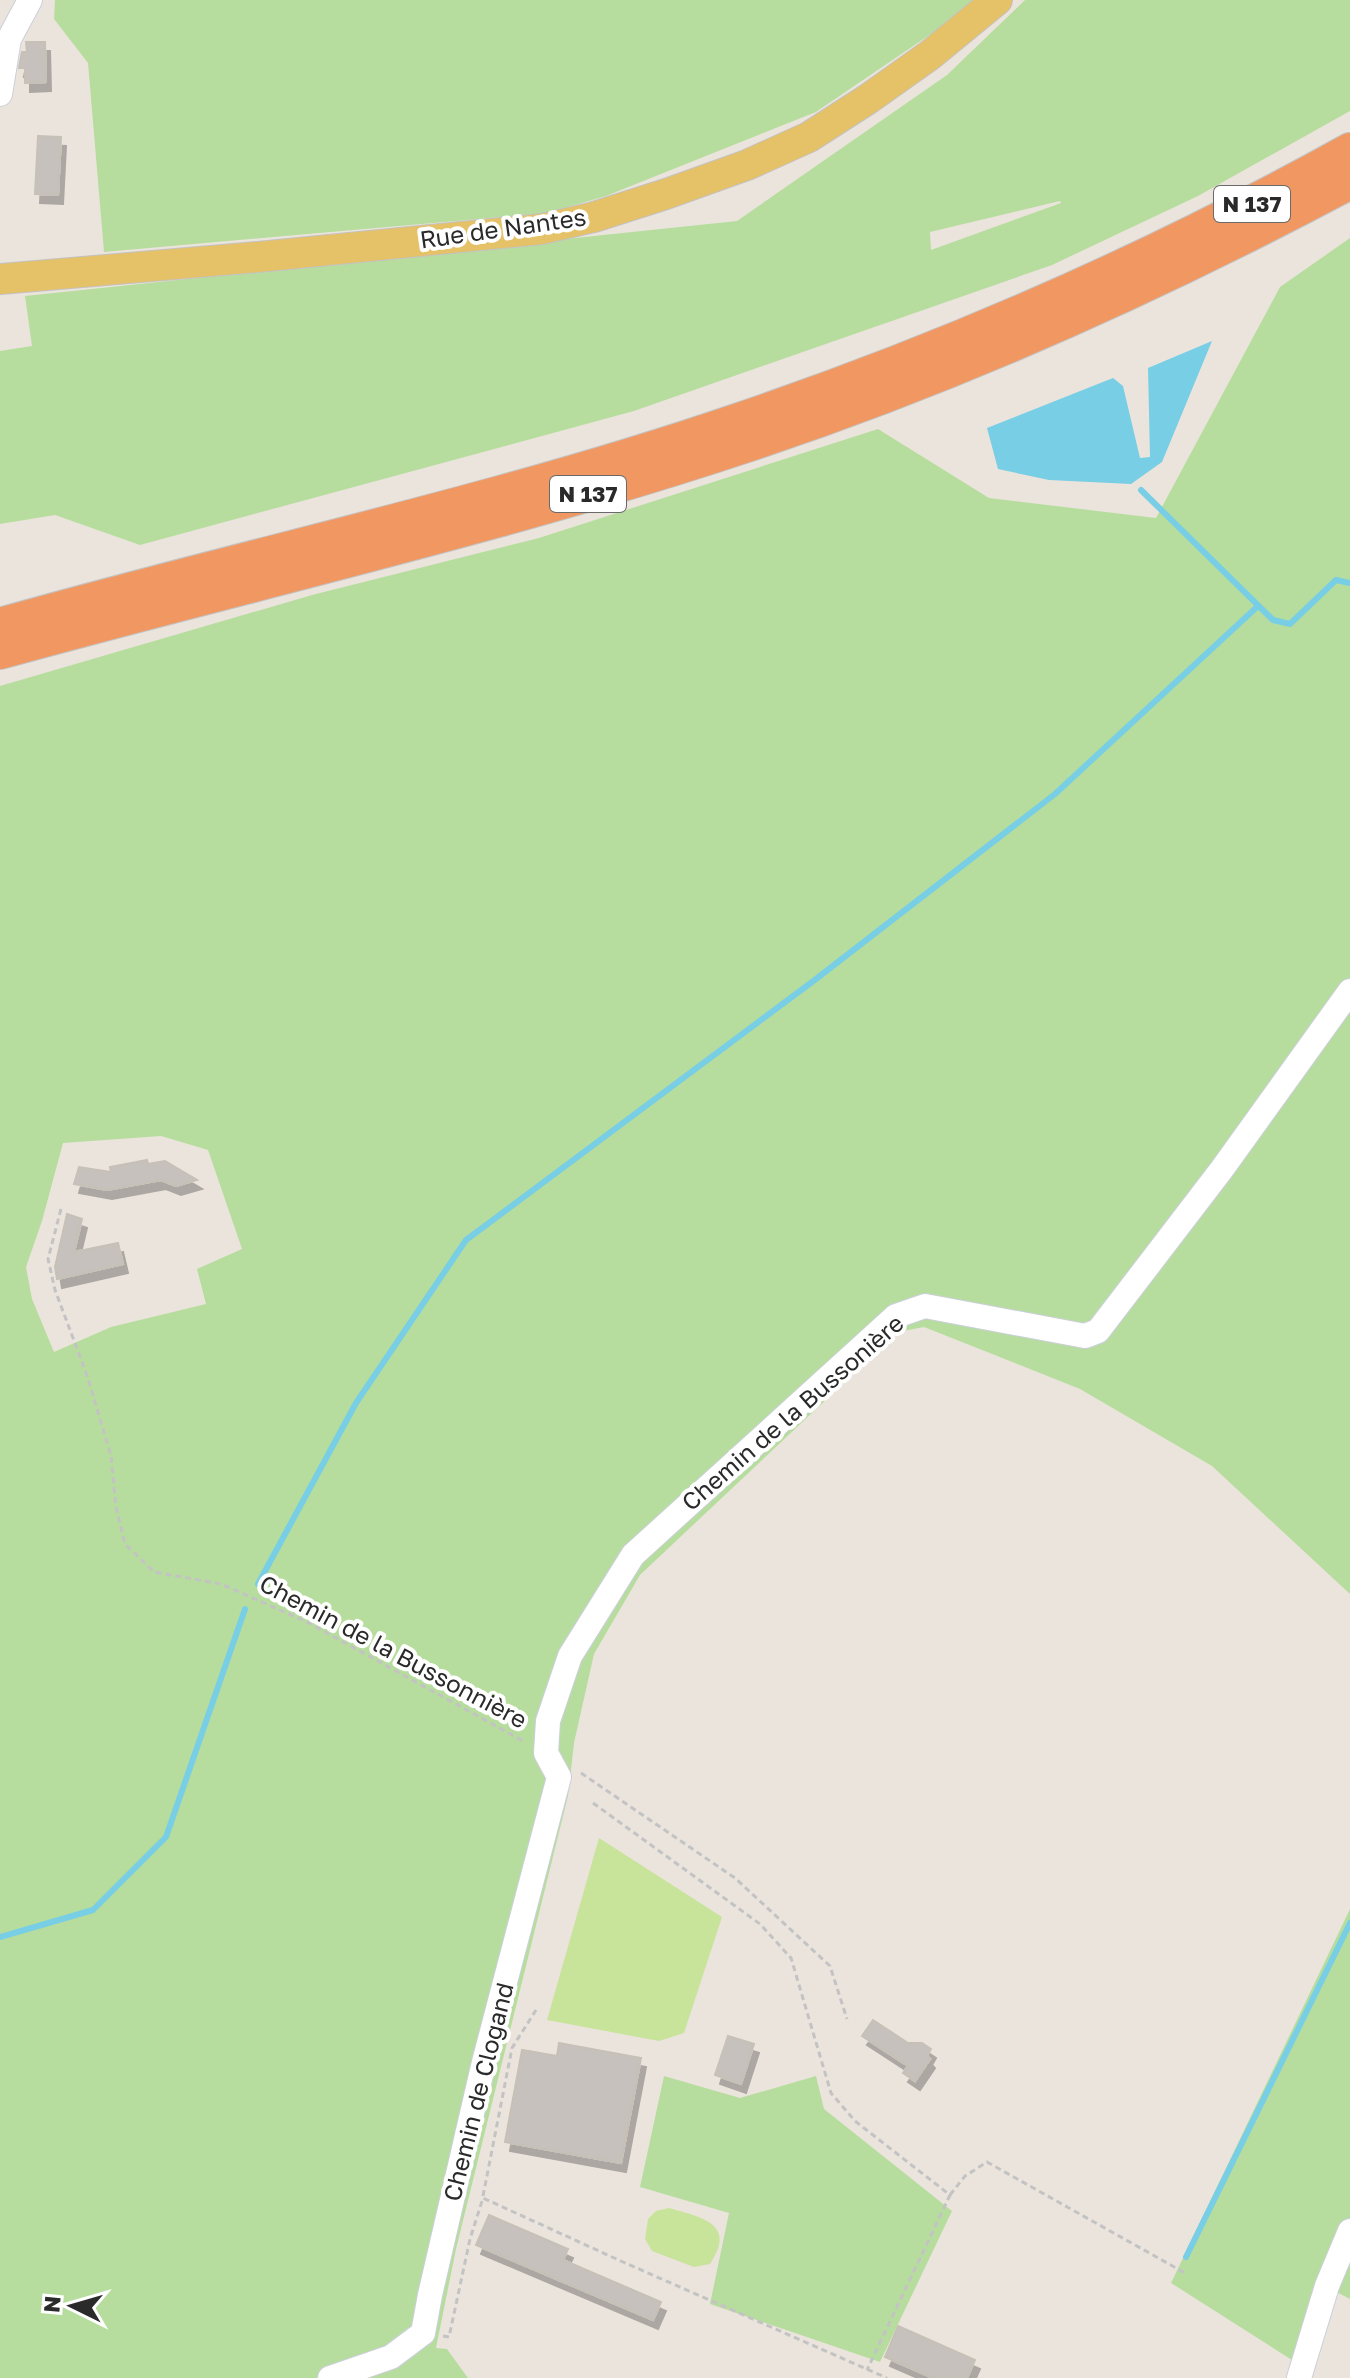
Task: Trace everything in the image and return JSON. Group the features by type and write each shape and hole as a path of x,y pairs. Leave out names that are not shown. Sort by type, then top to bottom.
{"highway":[{"name":"N 137","path":"0,625 589,466 728,424 856,379 1109,274 1275,192 1350,150"},
{"name":"N 137","path":"0,652 516,515 828,417 1096,309 1350,182"}],"main road":[{"name":"Rue de Nantes","path":"0,279 542,229 594,217 747,165 809,137 930,55 997,0"}],"street":[{"path":"0,94 9,39 30,0"},
{"name":"Chemin de la Bussonière","path":"546,1753 548,1721 570,1656 633,1555 896,1316 925,1306 1085,1336 1098,1331 1222,1169 1350,991"},
{"name":"Chemin de Clogand","path":"423,2333 484,2062 559,1777 546,1753"},
{"path":"1299,2378 1327,2286 1350,2231"},
{"path":"330,2378 391,2357 423,2333"}],"path":[{"name":"Chemin de la Bussonnière","path":"61,1209 48,1259 55,1290 88,1378 111,1456 116,1507 125,1544 154,1572 221,1584 305,1621 572,1767 735,1878 830,1966 847,2019"},
{"path":"593,1803 760,1924 791,1958 831,2093 855,2121 950,2195"},
{"path":"423,2333 449,2337 470,2239 483,2198 512,2048 536,2010"},
{"path":"867,2370 950,2195 965,2176 987,2162 1185,2273"},
{"path":"483,2198 887,2378"}],"green space":[{"path":"55,0 981,0 816,112 606,196 547,213 104,252 88,63 54,19"},
{"path":"1025,0 1350,0 1350,111 1198,196 1052,265 634,411 140,545 55,515 0,524 0,351 32,346 25,296 737,221 947,75","holes":["1061,203 931,250 930,232"]},
{"path":"1350,238 1350,1594 1212,1466 1080,1389 924,1327 898,1332 640,1575 594,1654 574,1743 568,1796 456,2249 436,2348 447,2349 468,2378 0,2378 0,686 312,595 539,538 878,429 989,498 1156,518 1280,287","holes":["161,1136 208,1150 242,1249 197,1269 206,1304 111,1327 54,1352 32,1299 26,1267 63,1143"]},
{"path":"599,1838 722,1917 684,2033 659,2041 547,2020"},
{"path":"1350,1909 1350,2299 1319,2283 1292,2360 1171,2283"},
{"path":"664,2076 740,2098 816,2076 824,2109 952,2211 880,2362 710,2304 729,2213 640,2187"},
{"path":"669,2208 703,2219 718,2231 718,2250 710,2264 694,2267 652,2251 645,2239 648,2219 656,2211"}],"water":[{"path":"1212,341 1162,462 1131,484 1049,480 998,469 987,428 1113,378 1123,386 1140,458 1150,457 1148,368"}],"building":[{"path":"26,42 45,42 46,82 25,83 25,68 19,68 22,52 27,52"},
{"path":"38,136 61,137 58,195 35,194"},
{"path":"147,1160 148,1164 165,1161 197,1180 176,1186 161,1180 107,1190 74,1184 79,1167 111,1172 110,1167"},
{"path":"67,1214 82,1219 74,1252 118,1243 123,1264 57,1279 55,1267"},
{"path":"873,2020 908,2043 922,2043 931,2049 927,2056 930,2059 915,2081 903,2073 908,2066 862,2036"},
{"path":"728,2036 754,2044 741,2084 715,2075"},
{"path":"559,2043 641,2058 621,2163 505,2142 522,2050 557,2056"},
{"path":"489,2215 568,2249 563,2260 661,2302 653,2320 476,2245"},
{"path":"898,2326 975,2360 967,2378 933,2378 885,2357"}],"waterway":[{"path":"1141,490 1273,620 1290,624 1336,580 1350,583"},
{"path":"258,1584 356,1403 466,1240 816,979 1055,794 1258,606"},
{"path":"0,1937 93,1910 166,1837 245,1609"},
{"path":"1186,2257 1350,1923"}]}
